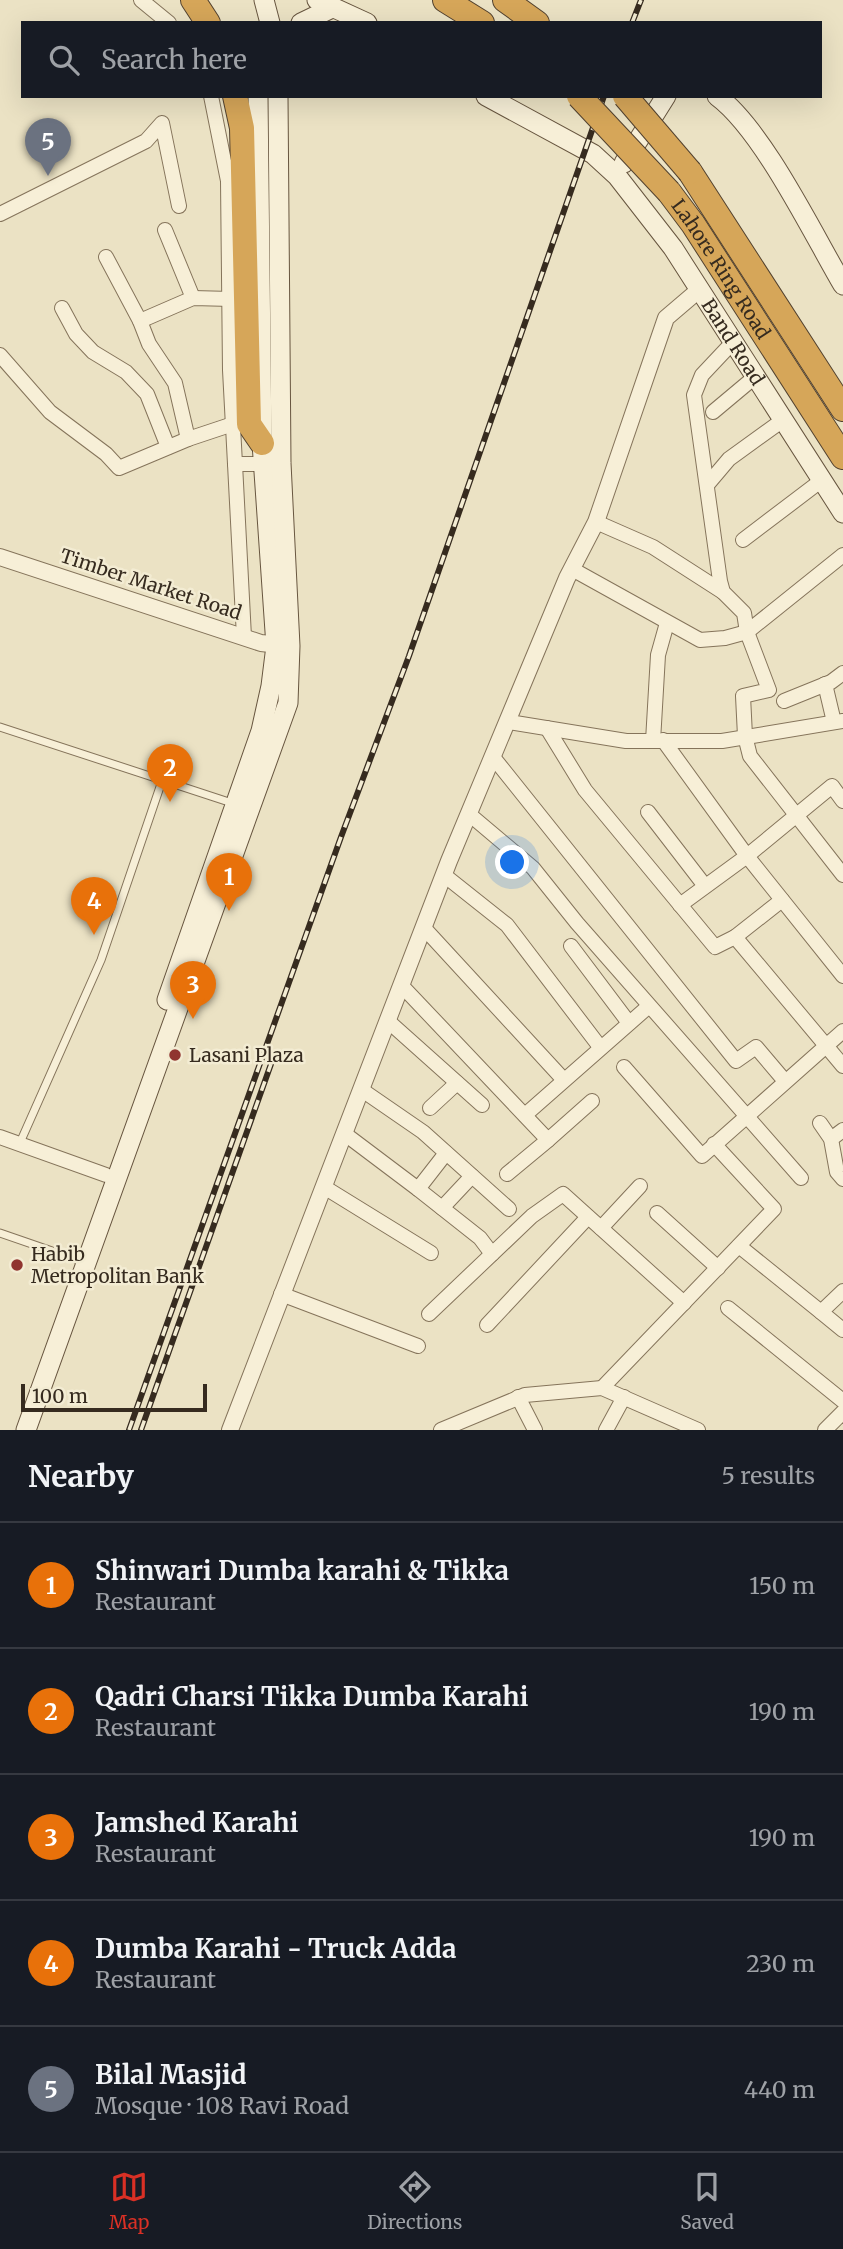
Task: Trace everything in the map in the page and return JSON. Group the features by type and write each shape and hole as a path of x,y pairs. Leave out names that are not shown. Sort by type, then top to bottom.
{"highway":[{"path":"193,0 207,21"},
{"path":"444,0 479,21"},
{"path":"505,0 534,21"},
{"path":"235,98 242,128 262,438"},
{"name":"Lahore Ring Road","path":"581,98 669,192 701,235 843,457"},
{"name":"Lahore Ring Road","path":"627,98 690,172 843,409"}],"main road":[{"path":"264,0 269,21"},
{"path":"303,21 324,4 363,20 368,0"},
{"path":"15,1430 284,717 289,688 262,438 258,98"},
{"path":"262,438 278,98"},
{"name":"Band Road","path":"489,98 593,154 617,176 700,289 843,513"},
{"path":"617,176 665,98"},
{"path":"719,98 737,116 770,161 843,285"},
{"path":"26,1430 106,1175 261,732 283,646"}],"street":[{"path":"141,0 167,21"},
{"path":"211,98 228,181 231,299 262,438"},
{"path":"0,214 146,141 162,123 179,205"},
{"path":"165,230 193,298"},
{"path":"106,257 140,321 149,344 175,383 188,439"},
{"path":"230,1430 444,875 572,569 596,522 666,318 700,289"},
{"path":"140,321 193,298 231,299"},
{"path":"62,308 76,334 93,352 139,383 151,404 168,447"},
{"path":"723,592 694,395 702,375 734,341"},
{"path":"0,355 50,412 106,454 119,468 188,439 262,438"},
{"path":"713,412 756,376"},
{"path":"707,485 729,459 783,420"},
{"path":"244,637 235,464 262,438"},
{"path":"235,464 262,438"},
{"path":"743,540 822,480"},
{"path":"596,522 653,547 723,592 744,613 747,632 769,690 743,696 745,736 750,756 843,875"},
{"path":"572,569 700,640 725,638 747,632 843,555"},
{"name":"Timber Market Road","path":"0,557 244,637 283,646"},
{"path":"667,623 658,655 658,741 843,976"},
{"path":"784,701 825,684 843,673"},
{"path":"509,722 626,741 722,741 838,721 825,684"},
{"path":"547,728 585,790 715,947 735,937 782,900"},
{"path":"493,758 736,1060 756,1046 784,1080"},
{"path":"680,905 747,856 832,786 843,801"},
{"path":"648,812 705,886"},
{"path":"469,814 533,868 649,1006 801,1178"},
{"path":"444,875 507,925 600,1047"},
{"path":"424,928 563,1079"},
{"path":"735,937 843,1066"},
{"path":"571,946 629,1023"},
{"path":"402,986 548,1140"},
{"path":"525,1115 649,1006"},
{"path":"388,1021 482,1105"},
{"path":"624,1067 702,1156 784,1080 843,1031"},
{"path":"430,1108 457,1083"},
{"path":"362,1090 423,1132 509,1209"},
{"path":"507,1174 592,1101"},
{"path":"820,1123 837,1135 837,1172 843,1180"},
{"path":"345,1134 480,1238 492,1254"},
{"path":"0,1138 106,1175"},
{"path":"602,1388 774,1209 714,1144"},
{"path":"418,1189 446,1153"},
{"path":"442,1208 472,1176"},
{"path":"601,1228 640,1186"},
{"path":"324,1187 431,1253"},
{"path":"429,1314 532,1216 563,1195 684,1303"},
{"path":"657,1213 718,1268"},
{"path":"487,1325 588,1217"},
{"path":"739,1246 843,1330"},
{"path":"821,1312 843,1291"},
{"path":"281,1294 418,1346"},
{"path":"728,1308 843,1401"},
{"path":"441,1430 519,1397 602,1388 673,1425 698,1430"},
{"path":"519,1397 535,1430"},
{"path":"606,1430 624,1398"},
{"path":"825,1430 843,1412"},
{"path":"468,1419 479,1430"}],"lane":[{"path":"0,727 235,804"},
{"path":"19,1144 101,960 162,781"},
{"path":"0,1233 80,1260"}],"railway":[{"path":"633,21 641,0"},
{"path":"129,1430 341,837 409,656 603,98"},
{"path":"141,1430 271,1064"}],"place":[{"name":"Bilal Masjid","path":"48,176"},
{"name":"Qadri Charsi Tikka Dumba Karahi","path":"170,802"},
{"name":"Shinwari Dumba karahi & Tikka","path":"229,911"},
{"name":"Dumba Karahi - Truck Adda","path":"94,935"},
{"name":"Jamshed Karahi","path":"193,1019"},
{"name":"Lasani Plaza","path":"175,1055"},
{"name":"Habib Metropolitan Bank","path":"17,1265"}]}
